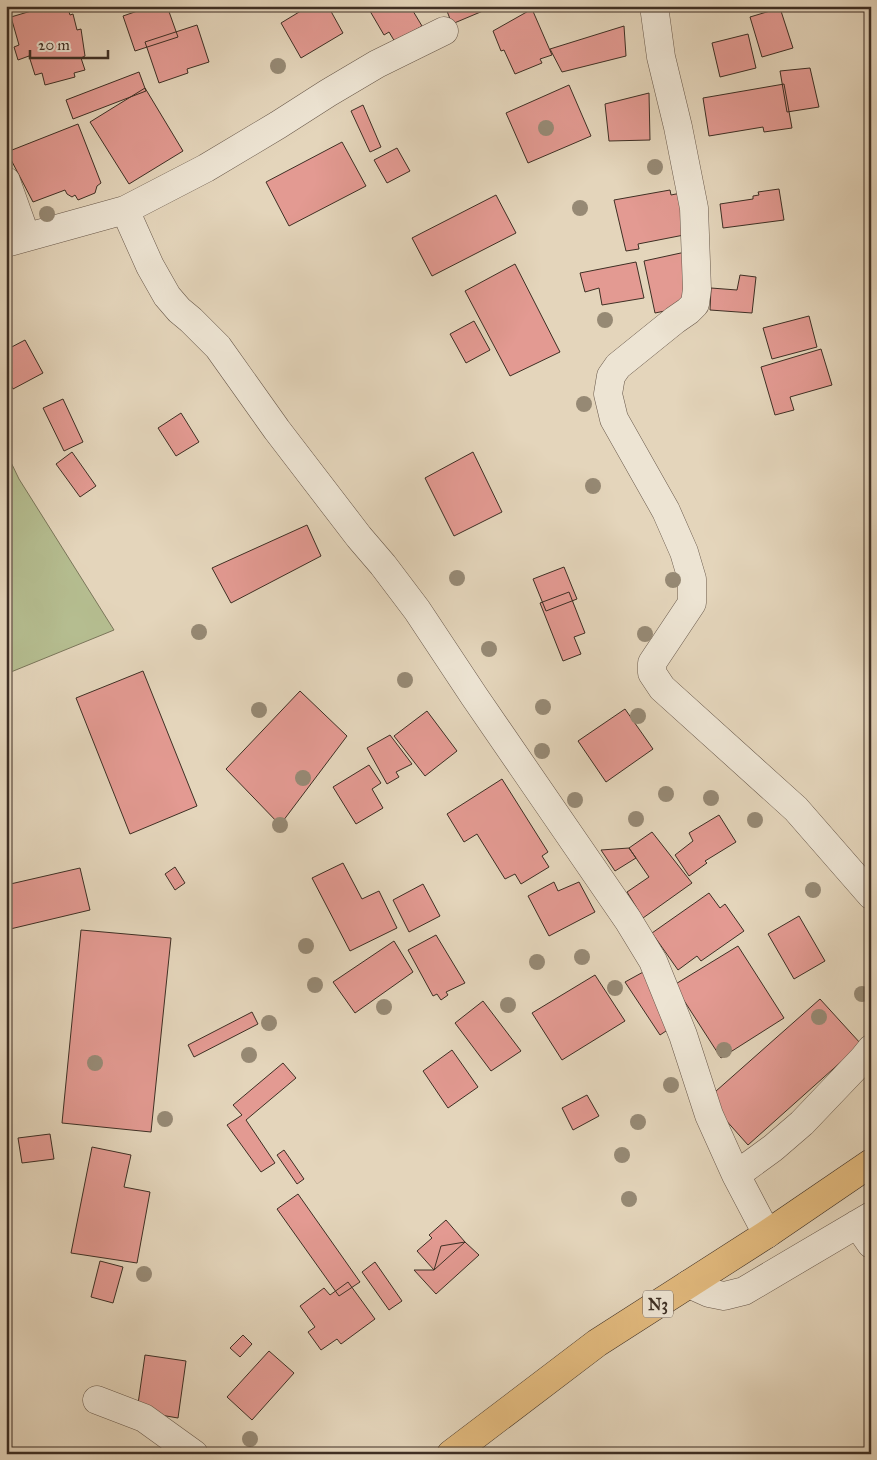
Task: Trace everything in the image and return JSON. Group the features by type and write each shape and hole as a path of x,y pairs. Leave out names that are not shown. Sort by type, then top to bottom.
{"highway":[{"name":"N3","path":"451,1454 597,1343 767,1234 871,1163"}],"street":[{"path":"654,6 661,57 678,127 694,208 696,304 618,366 611,376 608,394 614,418 666,511 684,552 692,580 692,604 652,664 652,673 662,688 796,809 871,895"},
{"path":"6,181 16,240 125,210 206,168 278,126 377,64 444,31"},
{"path":"125,210 150,266 167,296 218,347 283,437 417,610 628,920 653,961 683,1036 709,1116 736,1175 767,1234"},
{"path":"736,1175 773,1148 802,1123 871,1049"},
{"path":"689,1284 709,1293 724,1296 744,1291 866,1228"},
{"path":"97,1400 144,1418 194,1454"}],"green space":[{"path":"6,452 19,479 114,630 6,674"}],"building":[{"path":"48,6 67,6 70,15 73,14 77,30 81,29 85,56 81,58 85,70 74,73 75,77 45,85 42,73 35,75 29,56 18,60 14,47 19,45 11,17"},
{"path":"152,6 167,6 178,37 135,51 123,16"},
{"path":"309,6 328,6 343,33 301,58 281,23"},
{"path":"367,6 410,6 422,26 395,42 389,32 384,35"},
{"path":"445,6 489,6 490,8 452,24"},
{"path":"780,8 793,48 762,57 750,17"},
{"path":"532,9 552,55 540,59 542,63 515,74 504,50 501,51 493,31"},
{"path":"197,25 209,62 187,69 188,73 159,83 145,42"},
{"path":"624,26 626,56 562,72 550,49"},
{"path":"748,34 756,68 720,77 712,43"},
{"path":"810,68 819,107 787,112 780,71"},
{"path":"139,72 146,91 73,119 66,100"},
{"path":"784,84 792,128 764,132 763,127 709,136 703,98"},
{"path":"569,85 591,136 528,163 506,113"},
{"path":"145,88 183,151 129,184 90,122"},
{"path":"649,93 650,140 609,141 605,104"},
{"path":"363,105 381,147 370,152 351,111"},
{"path":"78,124 101,183 97,186 95,193 78,200 75,195 72,197 65,190 33,202 7,152"},
{"path":"342,142 366,186 289,226 266,182"},
{"path":"397,148 410,171 387,183 374,160"},
{"path":"779,189 784,220 723,228 720,204 753,199 753,196 759,195 758,192"},
{"path":"670,190 671,195 681,193 689,234 638,244 639,249 626,251 614,200"},
{"path":"496,195 516,233 432,276 412,238"},
{"path":"690,251 694,305 655,313 644,261"},
{"path":"636,262 644,298 602,305 599,288 585,292 580,273"},
{"path":"515,264 560,352 510,376 465,291"},
{"path":"740,275 756,277 752,313 710,310 711,288 737,290"},
{"path":"809,316 817,347 772,359 763,328"},
{"path":"474,321 490,350 466,363 450,334"},
{"path":"25,340 43,373 13,389 6,375 6,350"},
{"path":"821,349 832,385 790,397 794,410 775,415 761,367"},
{"path":"63,399 83,442 64,451 43,408"},
{"path":"181,413 199,442 176,456 158,428"},
{"path":"72,452 96,486 80,497 56,464"},
{"path":"473,452 502,512 454,536 425,478"},
{"path":"307,525 321,556 231,603 212,568"},
{"path":"564,567 577,599 546,611 533,579"},
{"path":"569,592 585,633 574,637 581,654 563,661 540,603"},
{"path":"143,671 197,806 130,834 76,698"},
{"path":"300,691 347,736 280,825 226,769"},
{"path":"625,709 653,749 606,782 578,741"},
{"path":"427,711 457,751 425,776 394,736"},
{"path":"390,735 412,764 396,772 399,777 387,784 367,748"},
{"path":"369,765 381,783 372,789 383,808 356,824 333,787"},
{"path":"502,779 548,852 542,856 549,867 521,884 515,874 505,879 477,834 464,842 447,814"},
{"path":"719,815 736,842 705,861 707,863 689,876 675,855 693,841 689,833"},
{"path":"652,832 692,883 643,918 627,892 649,877 629,848"},
{"path":"629,848 636,858 615,871 601,850"},
{"path":"343,863 362,899 379,891 397,928 350,951 312,878"},
{"path":"175,867 185,883 175,890 165,874"},
{"path":"80,868 90,910 6,930 6,885"},
{"path":"554,882 558,891 579,882 595,912 549,936 528,896"},
{"path":"423,884 440,916 409,932 393,900"},
{"path":"709,893 720,908 725,904 744,931 701,961 697,956 678,970 652,933"},
{"path":"799,916 825,961 794,979 768,934"},
{"path":"81,930 171,938 151,1132 62,1123"},
{"path":"436,935 465,983 446,992 448,995 441,1000 437,994 433,996 408,950"},
{"path":"394,941 413,972 355,1013 333,982"},
{"path":"738,946 784,1018 721,1058 674,985"},
{"path":"645,971 672,1027 660,1035 625,982"},
{"path":"595,975 625,1021 562,1060 532,1013"},
{"path":"820,999 861,1044 748,1145 707,1099"},
{"path":"483,1001 521,1051 491,1071 455,1023"},
{"path":"252,1012 258,1024 194,1057 188,1045"},
{"path":"452,1050 478,1087 448,1108 423,1071"},
{"path":"283,1063 296,1078 246,1120 275,1163 261,1172 227,1125 242,1115 233,1105"},
{"path":"587,1095 599,1116 573,1130 562,1108"},
{"path":"50,1134 54,1159 22,1163 18,1138"},
{"path":"92,1147 131,1155 124,1187 150,1192 137,1263 71,1253"},
{"path":"284,1150 304,1179 297,1184 277,1155"},
{"path":"298,1194 360,1282 339,1296 277,1209"},
{"path":"446,1220 465,1242 434,1270 417,1251 432,1238 429,1235"},
{"path":"465,1242 479,1255 436,1294 414,1270 434,1270 441,1246"},
{"path":"100,1261 123,1267 113,1303 91,1297"},
{"path":"375,1262 402,1301 389,1310 362,1272"},
{"path":"348,1282 375,1319 341,1344 337,1339 321,1350 308,1332 315,1327 300,1306 324,1288 330,1295"},
{"path":"243,1335 252,1344 240,1357 230,1348"},
{"path":"269,1351 294,1373 252,1420 227,1397"},
{"path":"145,1355 186,1361 178,1418 137,1411"}]}
